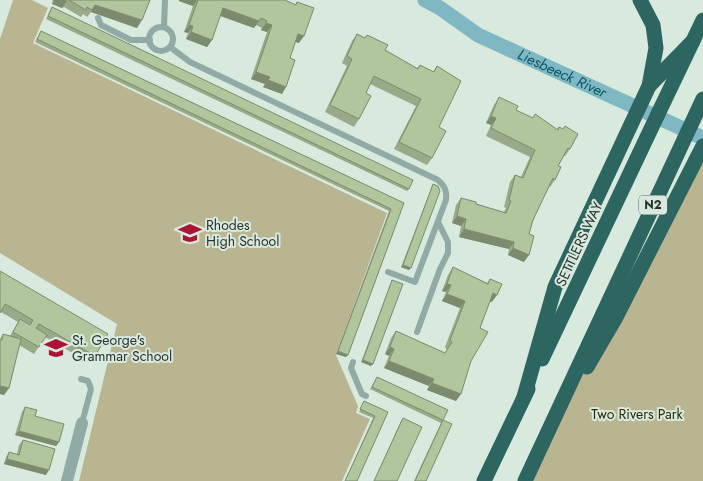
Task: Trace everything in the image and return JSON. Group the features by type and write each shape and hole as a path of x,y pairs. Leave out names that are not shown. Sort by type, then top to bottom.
{"highway":[{"path":"524,397 555,287 647,89 656,48 652,25 640,0"},
{"name":"SETTLERS WAY","path":"484,481 703,20"},
{"path":"647,89 691,42 703,34"},
{"name":"N2","path":"525,481 703,99"},
{"path":"540,448 615,319 703,146"}],"street":[{"path":"67,481 82,423"}],"lane":[{"path":"164,27 165,0"},
{"path":"98,18 101,25 126,38 150,40"},
{"path":"170,47 172,33 164,27 155,28 150,36 150,40 157,50 170,47 190,62 438,180 446,189 447,195 415,282 388,272"},
{"path":"418,332 440,269 448,253 448,242 438,222"},
{"path":"353,362 351,368 362,394 366,396"},
{"path":"81,379 88,381 91,389 82,423"}],"green space":[{"name":"Rhodes High School","path":"13,0 32,0 48,8 33,43 387,213 336,355 358,406 356,413 370,419 342,481 79,481 117,324 0,253 0,39"},
{"name":"Two Rivers Park","path":"703,146 703,481 533,481 540,448 615,319"}],"building":[{"path":"69,0 150,0 142,20 95,5 92,10 87,7 86,10"},
{"path":"198,0 285,0 296,5 297,2 314,8 304,36 298,34 290,58 295,60 286,87 268,80 270,77 256,72 272,25 266,23 267,21 261,18 259,21 223,8 212,40 191,32 193,26 189,25"},
{"path":"52,7 413,180 409,189 48,16"},
{"path":"41,31 404,203 348,355 338,351 391,209 37,39"},
{"path":"357,34 365,38 367,35 388,45 385,50 418,69 420,65 434,72 437,66 461,81 439,127 446,131 432,158 399,142 421,99 374,76 366,93 371,96 359,119 330,105 352,59 347,56"},
{"path":"499,97 518,106 516,110 533,118 535,114 558,130 559,127 563,129 565,126 578,134 558,166 561,167 555,180 553,178 533,220 529,234 534,236 529,255 513,248 514,242 464,229 466,219 457,216 461,198 506,213 511,201 509,200 515,175 523,178 535,150 491,128 496,118 491,116"},
{"path":"433,184 438,186 440,191 411,268 403,265"},
{"path":"453,267 488,284 490,279 502,284 497,295 493,293 480,328 488,332 471,361 461,394 432,383 434,379 389,361 394,349 390,347 396,331 445,353 452,342 450,340 465,301 447,294 451,285 447,284"},
{"path":"0,271 108,334 95,356 39,324 36,328 47,335 39,347 13,332 20,319 30,325 33,320 5,304 0,313"},
{"path":"392,280 403,284 373,364 363,360"},
{"path":"3,334 21,339 9,388 0,386 0,340 2,340"},
{"path":"377,377 448,410 443,420 372,387"},
{"path":"364,401 388,412 357,481 345,481 375,416 360,409"},
{"path":"25,407 37,410 35,416 64,424 59,442 19,431"},
{"path":"403,418 422,427 397,481 374,481"},
{"path":"443,420 452,424 426,481 415,481"},
{"path":"23,440 55,449 49,470 7,459 9,452 19,455"}],"waterway":[{"name":"Liesbeeck River","path":"425,0 440,8 478,35 703,138"}],"place":[{"name":"Rhodes High School","path":"190,233"},
{"name":"St. George's Grammar School","path":"56,348"}]}
